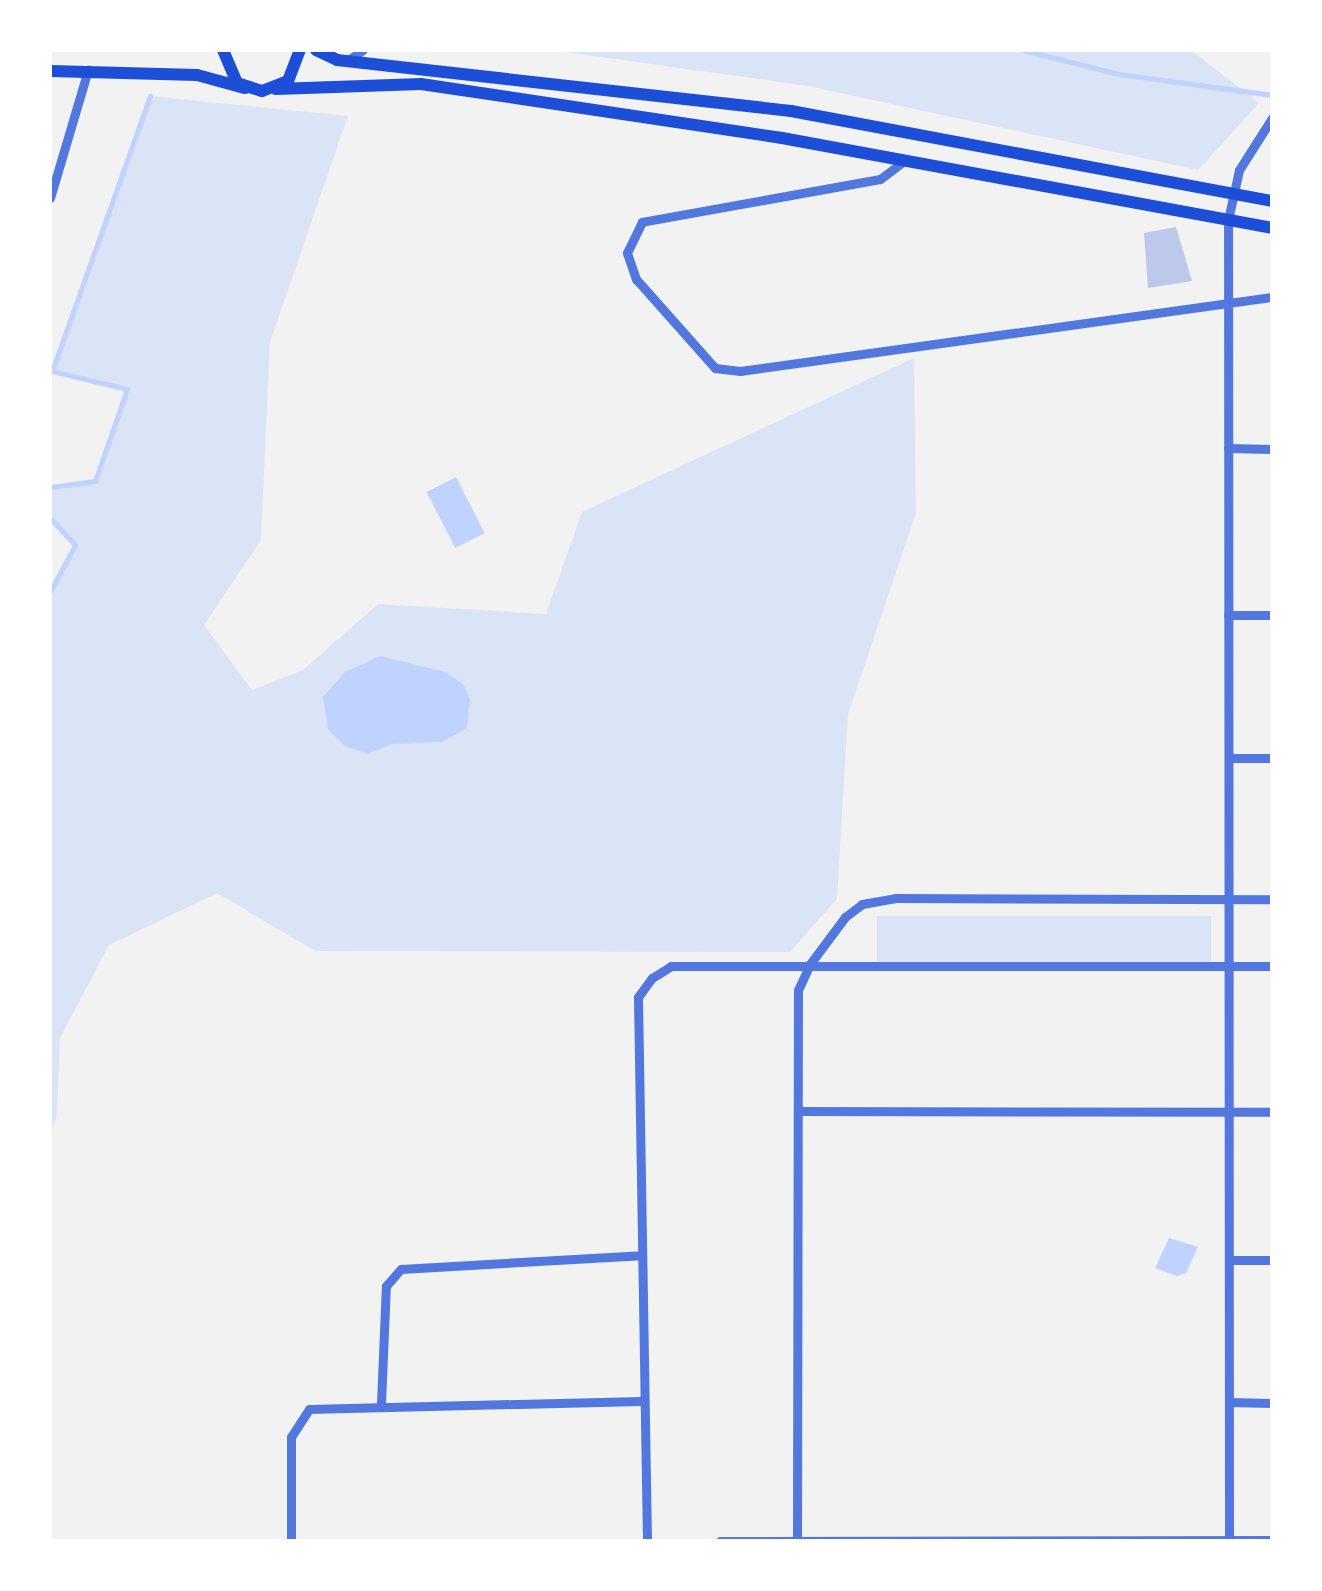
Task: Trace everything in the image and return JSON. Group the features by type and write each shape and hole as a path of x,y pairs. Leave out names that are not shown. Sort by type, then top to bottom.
{"main road":[{"path":"223,50 228,73 245,88"},
{"path":"276,89 296,70 300,50"},
{"path":"316,50 347,61 791,111 1272,201"},
{"path":"50,71 197,74 245,88 421,84 904,161 1272,228"}],"street":[{"path":"347,61 363,50"},
{"path":"50,198 88,70"},
{"path":"1230,1540 1228,220 1239,170 1272,118"},
{"path":"904,161 880,179 642,222 630,236 627,254 636,279 715,368 740,372 1228,299 1272,297"},
{"path":"1228,448 1272,449"},
{"path":"1228,614 1272,615"},
{"path":"1228,758 1272,758"},
{"path":"796,1539 798,990 810,964 845,917 862,904 895,898 1272,899"},
{"path":"648,1541 642,1401 638,998 671,966 1272,966"},
{"path":"798,1111 1272,1112"},
{"path":"381,1403 386,1286 401,1269 641,1255"},
{"path":"1229,1260 1272,1260"},
{"path":"290,1541 290,1437 309,1408 381,1403 642,1401"},
{"path":"1230,1402 1272,1402"},
{"path":"720,1541 1272,1540"}],"shaded area":[{"path":"551,50 1191,50 1259,103 1198,170 808,86"},
{"path":"150,96 348,116 270,342 261,540 204,625 252,690 303,670 378,604 546,614 582,512 914,358 916,513 848,714 837,899 790,952 315,951 217,893 109,945 60,1038 57,1115 50,1136 50,592 75,545 50,518 50,487 95,481 127,390 52,371"},
{"path":"877,916 1211,916 1211,968 877,968"}],"water":[{"path":"456,477 485,533 455,548 427,492"},
{"path":"380,656 445,672 463,684 470,699 467,728 442,742 392,744 368,754 345,746 328,729 323,697 345,672"},
{"path":"1169,1238 1198,1247 1186,1273 1177,1276 1155,1268"}],"building":[{"path":"1176,227 1192,281 1148,288 1144,233"}],"waterway":[{"path":"1023,50 1119,74 1272,95"},
{"path":"50,487 95,481 127,389 52,371 150,96"},
{"path":"50,518 75,545 50,592"}]}
